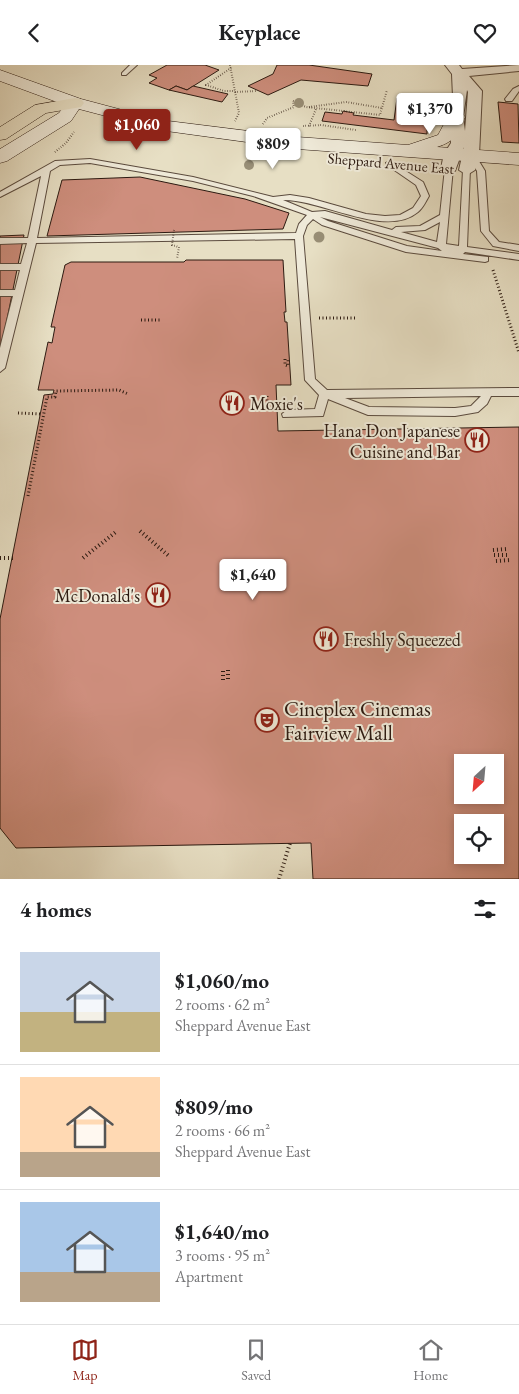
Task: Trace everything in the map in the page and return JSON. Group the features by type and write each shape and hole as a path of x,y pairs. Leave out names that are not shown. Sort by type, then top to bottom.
{"highway":[{"path":"0,135 33,106 71,117"}],"main road":[{"name":"Sheppard Avenue East","path":"0,75 71,117 150,137 217,148 390,163 464,163 519,159"},
{"path":"0,157 71,117"},
{"name":"Sheppard Avenue East","path":"71,117 159,125 297,143 406,151 519,174"},
{"path":"406,151 446,139 456,117"}],"street":[{"path":"455,69 519,67"},
{"path":"455,69 460,97 456,117 464,163"},
{"path":"455,69 475,91 464,163"}],"lane":[{"path":"124,74 134,65"},
{"path":"509,99 515,90 519,88"},
{"path":"0,195 55,164 90,161 193,179 268,198 313,214 326,223 406,249 456,257 494,259 519,264"},
{"path":"268,198 296,198 364,216 391,218 410,213 421,206 425,196 420,184 390,163"},
{"path":"442,246 443,217 464,163"},
{"path":"464,163 484,231 496,244 519,248"},
{"path":"456,257 463,249 464,163"},
{"path":"0,369 2,351 12,320 32,240 46,169"},
{"path":"488,392 483,401 474,409 455,411 368,411 326,394 310,380 300,236 303,224 313,214 326,214 442,246 519,257"},
{"path":"382,230 422,228 443,217"},
{"path":"0,241 174,234 300,236"},
{"path":"442,246 456,257"},
{"path":"0,267 25,267"},
{"path":"0,293 19,293"},
{"path":"0,320 12,320"},
{"path":"326,394 519,392"},
{"path":"287,414 319,413 326,394"}],"path":[{"path":"234,123 239,113 235,91 231,67 206,85 224,91 235,91 256,91"},
{"path":"262,127 267,118 294,107 293,101 316,109 380,115 387,90"},
{"path":"306,107 331,103 360,103 382,107"},
{"path":"328,110 331,103"},
{"path":"309,126 316,109"},
{"path":"55,164 56,149 66,143 71,117"},
{"path":"174,234 172,245 178,247 177,259"},
{"path":"493,269 492,276 498,288 519,353"},
{"path":"305,318 355,318"},
{"path":"139,319 160,319"},
{"path":"28,496 47,397 55,397 55,391 119,390 128,394"},
{"path":"266,396 267,405"},
{"path":"18,413 41,414"},
{"path":"82,558 117,531"},
{"path":"140,531 170,557"},
{"path":"493,550 507,549"},
{"path":"494,555 508,555"},
{"path":"0,558 13,558"},
{"path":"496,561 510,560"},
{"path":"228,670 228,682"},
{"path":"223,671 223,682"},
{"path":"279,879 290,843"}],"building":[{"path":"167,65 205,65 219,70 187,90 176,86 169,90 149,83 157,78 149,75"},
{"path":"277,65 309,65 372,74 368,86 301,80 268,95 248,86 273,74"},
{"path":"176,86 187,90 193,86 228,94 222,102 169,90"},
{"path":"412,94 432,95 430,125 427,124 427,134 322,121 325,112 342,114 343,111 354,113 353,115 394,120 397,98 412,99"},
{"path":"498,102 518,104 519,143 502,142"},
{"path":"140,177 245,199 289,213 283,229 47,236 62,180"},
{"path":"24,235 0,354 0,236"},
{"path":"283,260 286,312 284,312 285,322 287,322 291,385 276,385 278,431 519,427 519,879 313,879 311,843 16,848 0,828 0,619 44,395 53,394 54,390 38,390 48,342 52,343 55,327 51,327 65,265 71,262"}],"place":[{"name":"Moxie's","path":"232,403"},
{"name":"Hana Don Japanese Cuisine and Bar","path":"477,440"},
{"name":"McDonald's","path":"158,595"},
{"name":"Freshly Squeezed","path":"326,639"},
{"name":"Cineplex Cinemas Fairview Mall","path":"267,720"}]}
